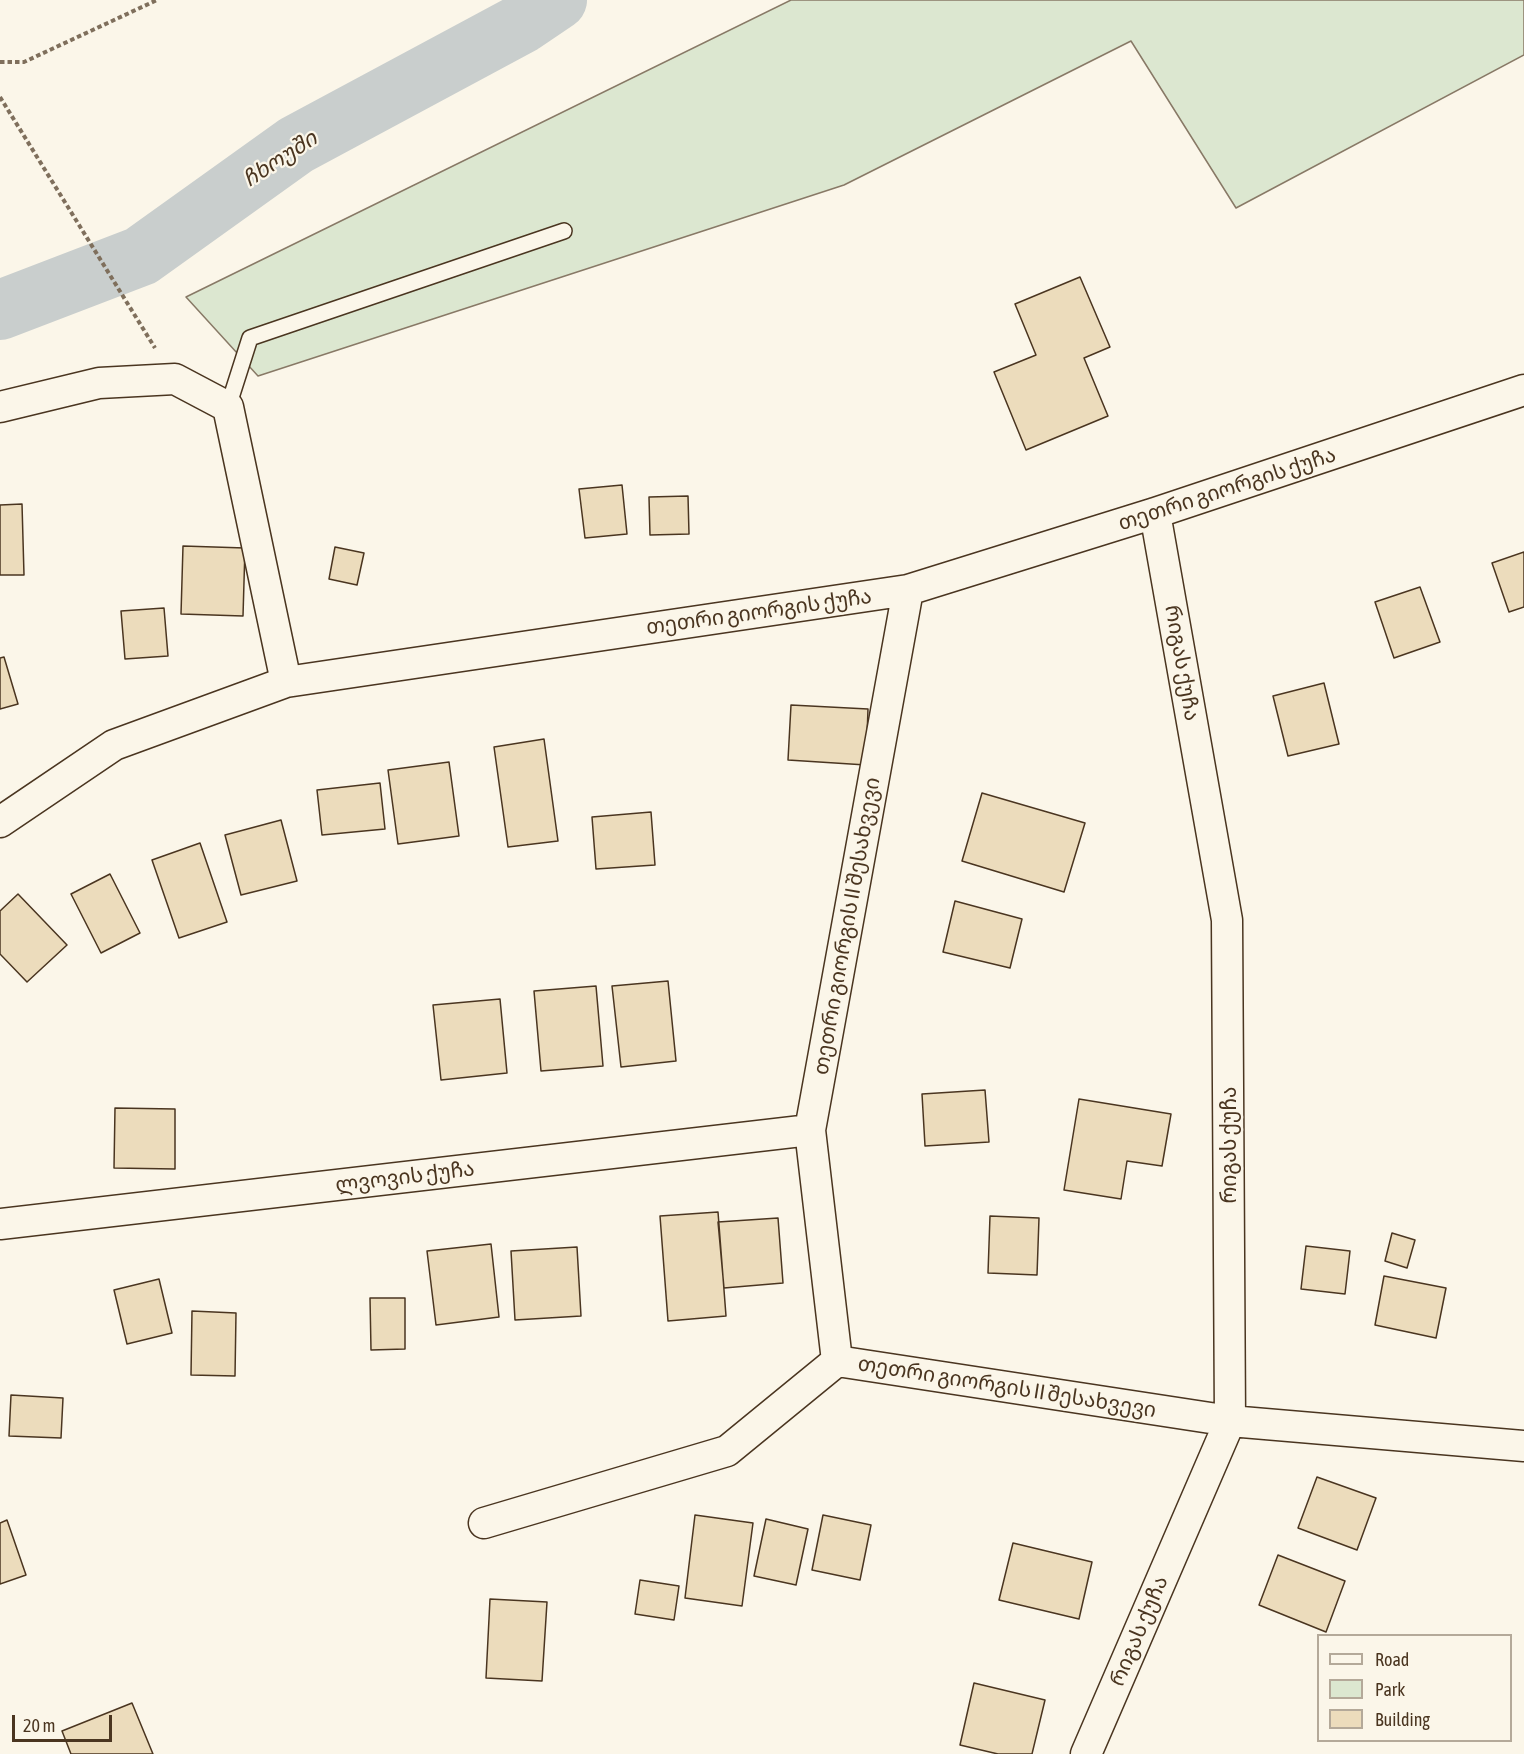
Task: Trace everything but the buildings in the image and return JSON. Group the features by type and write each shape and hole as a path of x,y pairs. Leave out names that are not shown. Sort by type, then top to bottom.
{"street":[{"path":"0,407 99,383 175,379 228,407 286,682"},
{"name":"თეთრი გიორგის ქუჩა","path":"0,822 114,745 286,682 908,590 1155,513 1524,390"},
{"name":"რიგას ქუჩა","path":"1086,1754 1230,1421 1227,920 1155,513"},
{"name":"თეთრი გიორგის II შესახვევი","path":"908,590 810,1130 837,1361 1230,1421 1524,1446"},
{"name":"ლვოვის ქუჩა","path":"0,1224 810,1130"},
{"path":"484,1523 727,1451 837,1361"}],"lane":[{"path":"228,407 250,338 564,231"}],"path":[{"path":"0,62 24,62 157,0"},
{"path":"0,97 175,379"}],"green space":[{"path":"791,0 1524,0 1524,55 1236,208 1131,41 844,185 258,376 186,297"}],"waterway":[{"name":"ჩხოუში","path":"0,310 141,256 296,145 523,23 557,0"}]}
